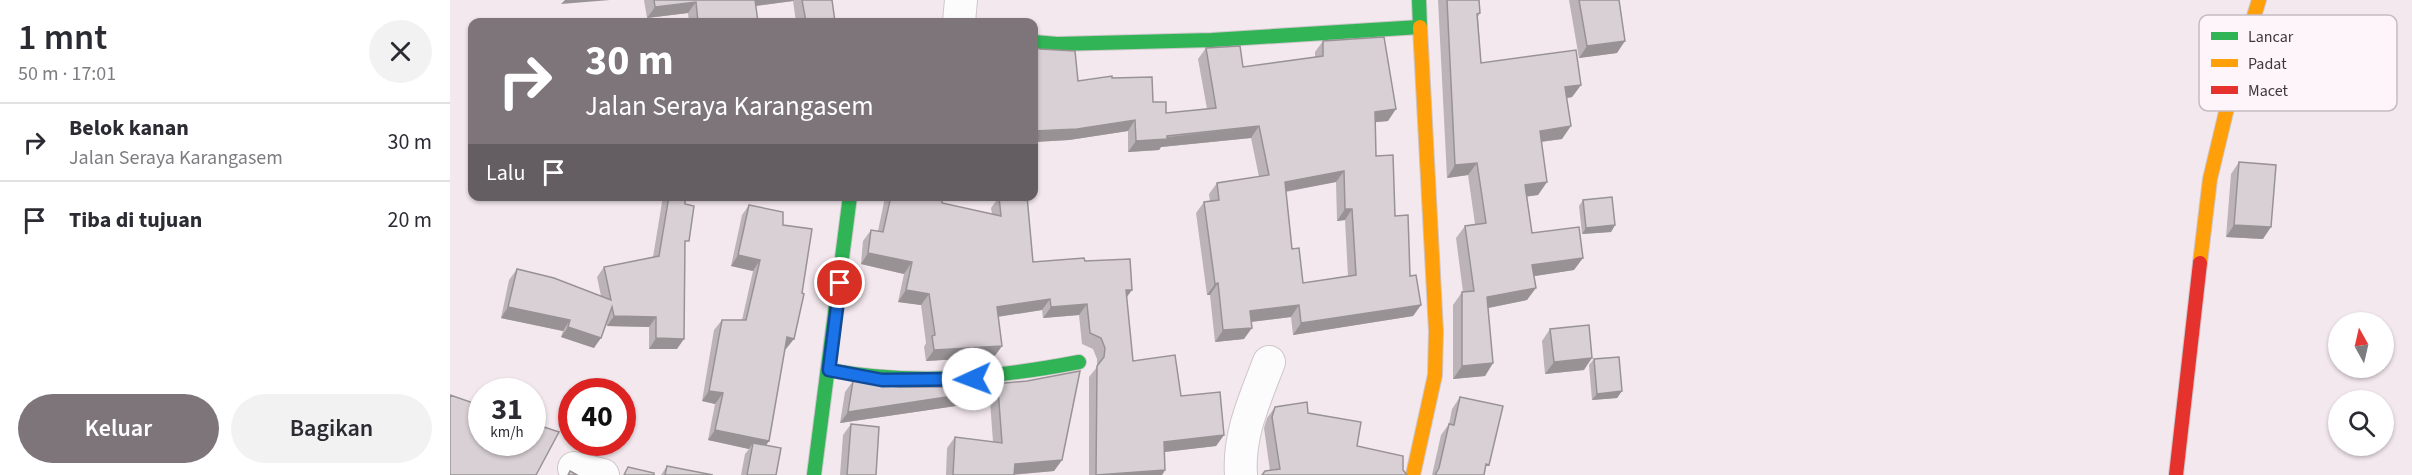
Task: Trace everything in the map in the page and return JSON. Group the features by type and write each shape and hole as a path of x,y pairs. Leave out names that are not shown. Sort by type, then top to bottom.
{"street":[{"path":"959,18 961,0"},
{"path":"1413,475 1435,375 1436,331 1419,0"},
{"path":"2254,15 2259,0"},
{"path":"1038,42 1057,44 1212,40 1420,27"},
{"path":"2176,475 2210,179 2226,111"},
{"path":"814,475 849,201"},
{"path":"829,370 882,380 942,380 1013,374 1079,362"},
{"path":"1241,475 1239,453 1245,426 1269,362"}],"building":[{"path":"654,0 755,0 757,18 698,18 696,2 655,7"},
{"path":"802,0 832,0 834,18 805,18"},
{"path":"1447,0 1479,0 1480,13 1477,14 1481,63 1576,50 1581,85 1565,87 1571,126 1540,131 1547,182 1525,185 1532,233 1579,227 1583,258 1532,265 1536,288 1487,297 1493,363 1462,366 1462,292 1474,291 1465,226 1486,223 1477,163 1455,165"},
{"path":"1579,0 1619,0 1625,41 1587,46"},
{"path":"1384,37 1396,109 1375,112 1376,156 1393,155 1395,216 1408,215 1410,276 1416,275 1421,305 1301,323 1299,305 1250,311 1252,328 1223,330 1218,283 1215,284 1204,202 1219,200 1217,183 1269,175 1259,126 1136,141 1135,120 1077,129 1038,131 1038,48 1075,51 1078,81 1112,76 1112,78 1152,77 1153,102 1166,102 1166,113 1216,108 1206,48 1240,46 1243,67 1323,56 1323,41","holes":["1344,171 1345,209 1352,209 1356,275 1303,283 1299,248 1292,249 1285,182"]},
{"path":"2239,162 2276,165 2271,227 2234,225"},
{"path":"1612,197 1615,225 1586,228 1583,200"},
{"path":"668,201 685,201 685,204 694,206 689,241 685,241 684,339 656,338 656,317 614,316 612,307 601,338 568,327 570,320 508,307 517,269 554,278 611,300 604,267 659,256"},
{"path":"890,201 942,201 942,203 1001,216 999,201 1027,201 1033,262 1084,258 1085,261 1130,259 1132,290 1126,290 1133,361 1175,355 1181,396 1220,392 1224,435 1164,442 1165,470 1096,475 1097,366 1104,357 1105,348 1101,338 1090,333 1087,304 1051,307 1050,299 997,307 1002,346 934,350 932,336 935,335 929,294 906,290 912,262 868,253 871,230 883,232"},
{"path":"749,205 783,212 783,225 812,229 802,293 804,294 794,339 787,337 769,441 715,430 723,393 709,391 722,320 746,320 760,260 738,255"},
{"path":"1589,325 1592,358 1554,362 1550,329"},
{"path":"1619,357 1622,391 1597,394 1594,359"},
{"path":"1080,371 1062,460 1015,464 1014,475 953,475 955,437 1002,443 998,389 848,412 853,381 899,387 963,387 1027,381"},
{"path":"450,395 468,401 468,456 546,456 546,428 558,432 558,434 536,475 450,475"},
{"path":"1460,397 1503,406 1489,465 1486,464 1484,475 1435,475 1439,468 1449,424 1454,425"},
{"path":"1307,402 1308,413 1361,422 1357,446 1403,456 1403,470 1407,475 1262,475 1265,471 1280,469 1272,417 1275,407"},
{"path":"851,424 879,427 876,475 847,475"},
{"path":"753,443 781,448 776,475 747,475"},
{"path":"667,466 713,475 665,475"},
{"path":"628,467 654,473 654,475 624,475"}],"traffic: fast":[{"path":"1038,42 1057,44 1212,40 1420,27 1419,0"},
{"path":"814,475 849,201"},
{"path":"829,370 892,378 923,379 985,376 1079,362"}],"traffic: slow":[{"path":"2254,15 2259,0"},
{"path":"1413,475 1435,375 1436,331 1420,27"},
{"path":"2200,263 2210,179 2226,111"}],"traffic: jam":[{"path":"2176,475 2200,263"}],"route":[{"path":"840,283 829,370 882,380 973,379"}]}
